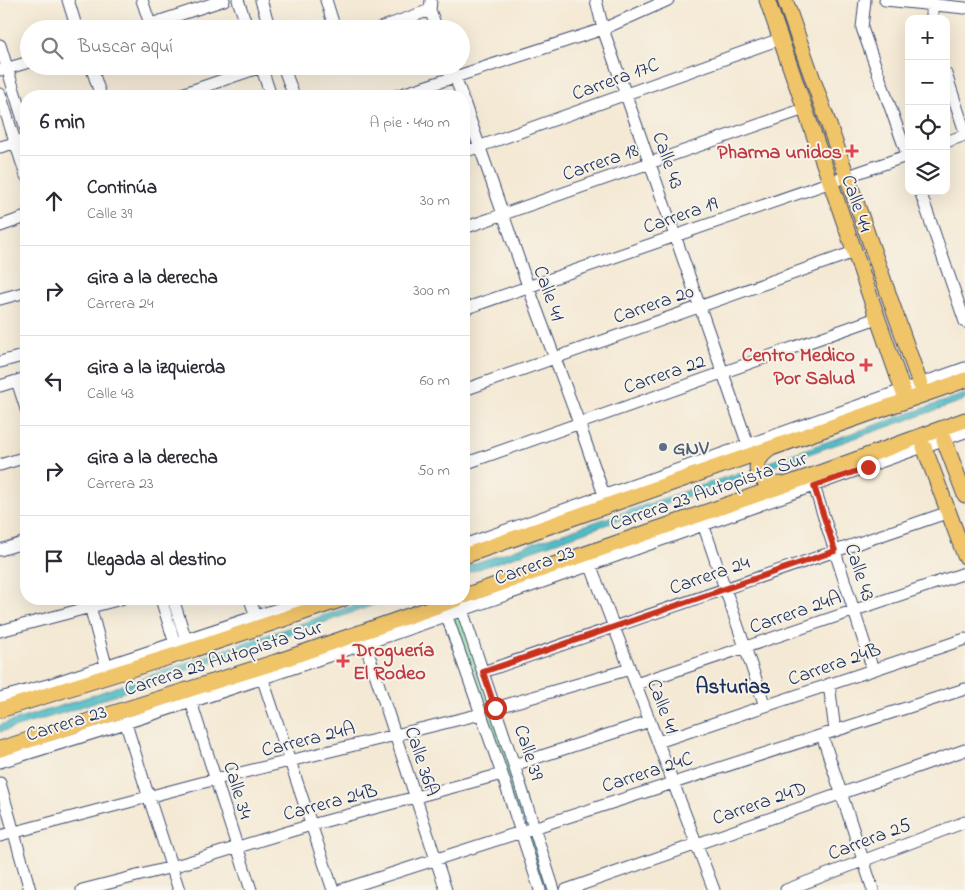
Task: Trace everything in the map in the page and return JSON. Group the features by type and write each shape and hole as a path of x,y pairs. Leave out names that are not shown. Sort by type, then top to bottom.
{"main road":[{"name":"Calle 44","path":"768,0 804,109 903,390"},
{"name":"Calle 44","path":"784,0 920,384"},
{"name":"Carrera 23 Autopista Sur","path":"470,554 684,473 776,446 860,411 961,375"},
{"name":"Carrera 23 Autopista Sur","path":"470,598 701,519 788,484 965,420"},
{"path":"944,440 965,494"},
{"path":"776,446 761,456 758,462 758,472 763,480 771,485 788,484"},
{"path":"924,447 948,512 960,530 965,556"},
{"path":"822,472 861,469 882,450"},
{"name":"Carrera 23 Autopista Sur","path":"0,710 52,689 180,646 322,605"},
{"name":"Carrera 23 Autopista Sur","path":"0,749 261,673 444,610 453,605"}],"street":[{"path":"68,0 74,20"},
{"path":"142,0 149,20"},
{"path":"162,20 224,0"},
{"path":"238,0 245,20"},
{"path":"260,0 267,20"},
{"path":"326,0 332,20"},
{"name":"Calle 43","path":"596,0 626,94 748,445"},
{"path":"470,67 604,28 668,0"},
{"path":"866,0 862,28 906,150"},
{"path":"885,0 932,2 965,8"},
{"path":"932,2 932,15"},
{"path":"397,20 431,5 435,20"},
{"name":"Carrera 17C","path":"470,150 780,39"},
{"path":"0,45 4,69 20,113"},
{"path":"4,69 20,65"},
{"path":"93,75 99,90"},
{"path":"193,90 236,75"},
{"path":"264,75 269,90"},
{"path":"286,75 292,90"},
{"path":"410,90 446,75"},
{"path":"454,75 460,90"},
{"path":"950,87 965,134 950,140"},
{"path":"0,94 20,139"},
{"name":"Carrera 18","path":"470,226 804,109"},
{"name":"Calle 41","path":"470,118 528,286 604,495"},
{"path":"0,147 20,141"},
{"name":"Carrera 19","path":"470,307 846,176 905,158"},
{"path":"921,195 965,322"},
{"path":"0,226 20,219"},
{"name":"Carrera 20","path":"470,388 854,252"},
{"path":"0,299 20,294"},
{"name":"Carrera 22","path":"470,462 878,318"},
{"path":"0,362 20,357"},
{"name":"Carrera 23","path":"470,543 604,495 684,473 748,445 860,411 903,390 920,384 961,375"},
{"path":"0,386 20,381"},
{"name":"Carrera 23","path":"470,598 590,564 701,519 814,486 965,432"},
{"path":"0,465 20,459"},
{"name":"Calle 43","path":"814,486 873,670"},
{"name":"Carrera 24","path":"483,672 948,512"},
{"path":"701,519 765,706"},
{"path":"0,550 20,544"},
{"name":"Calle 41","path":"590,564 714,890"},
{"name":"Carrera 24A","path":"636,684 965,573"},
{"path":"0,631 83,605"},
{"path":"90,605 106,665"},
{"path":"163,605 180,646"},
{"path":"174,605 180,646"},
{"path":"252,605 256,616"},
{"name":"Carrera 23","path":"0,698 52,689 106,665 180,646 290,605"},
{"name":"Calle 39","path":"461,605 554,890"},
{"name":"Carrera 23","path":"0,762 126,724 191,702 261,673 365,643 444,610"},
{"name":"Calle 39","path":"444,610 502,774 540,890"},
{"name":"Carrera 24B","path":"658,742 965,639"},
{"name":"Calle 36A","path":"365,643 446,890"},
{"path":"495,708 630,669"},
{"path":"261,673 333,890"},
{"path":"829,684 835,731"},
{"name":"Carrera 24C","path":"341,890 965,689"},
{"name":"Calle 34","path":"191,702 251,890"},
{"name":"Carrera 24A","path":"0,836 216,779 481,714"},
{"path":"514,765 650,721"},
{"path":"126,724 179,890"},
{"path":"822,735 873,890"},
{"name":"Carrera 24D","path":"566,890 965,750"},
{"name":"Carrera 24B","path":"82,890 172,867 311,825 502,774"},
{"path":"0,783 30,890"},
{"name":"Carrera 25","path":"786,890 965,822"}],"green space":[{"path":"462,610 554,890 540,890 446,615"}],"water":[{"path":"965,394 965,400 768,468 766,463"},
{"path":"741,472 743,477 470,572 470,565"},
{"path":"355,605 374,605 66,712 0,732 0,725 64,705"}],"place":[{"name":"Pharma unidos","path":"852,151"},
{"name":"Centro Medico Por Salud","path":"866,365"},
{"name":"GNV","path":"663,447"},
{"name":"Droguería El Rodeo","path":"343,661"}],"district":[{"name":"Asturias","path":"733,686"}],"route":[{"path":"495,708 483,672 835,551 814,486 868,467"}]}
